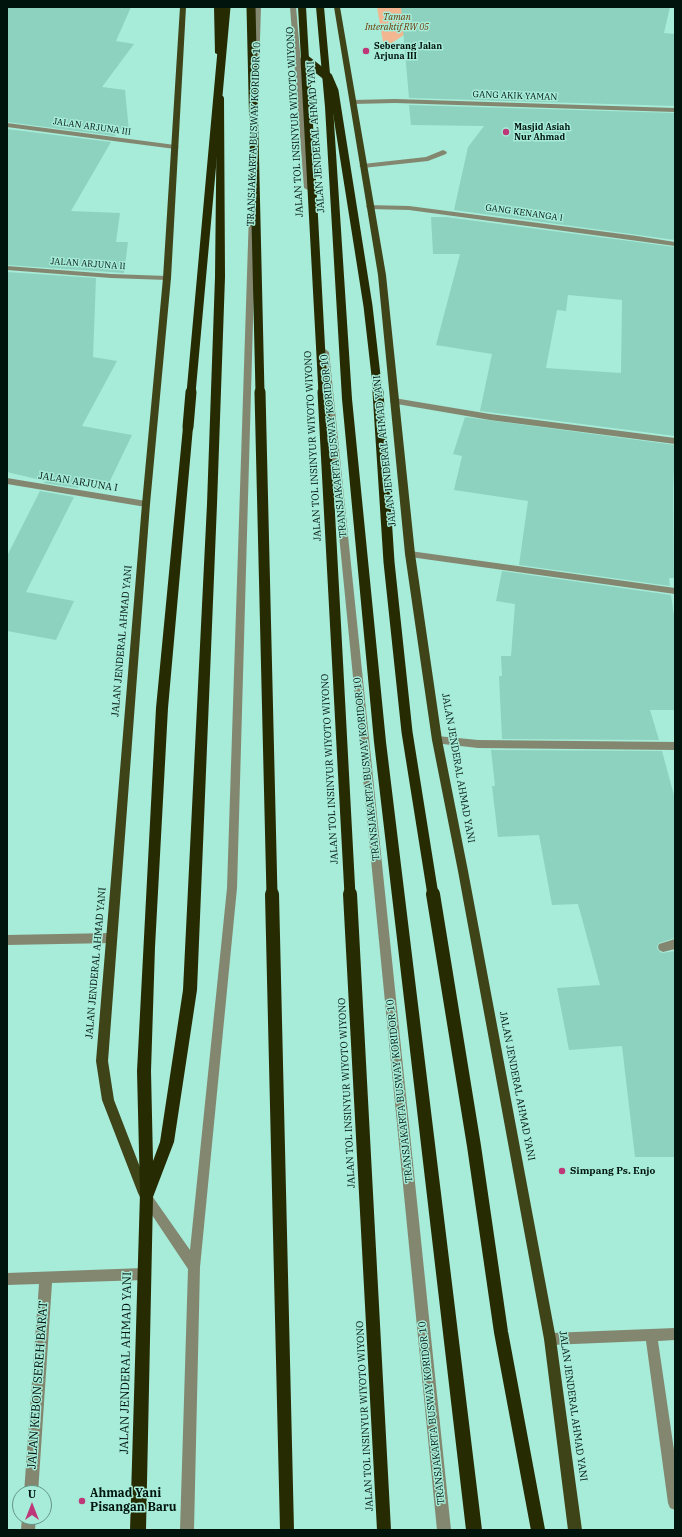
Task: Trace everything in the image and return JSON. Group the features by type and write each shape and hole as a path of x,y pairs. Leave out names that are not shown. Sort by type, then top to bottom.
{"highway":[{"name":"JALAN JENDERAL AHMAD YANI","path":"138,1530 146,1197 167,1142 190,990 212,504 220,277 222,142 218,7"},
{"path":"146,1197 144,1071 162,708 226,7"},
{"path":"251,7 287,1530"},
{"name":"JALAN TOL INSINYUR WIYOTO WIYONO","path":"302,7 384,1530"},
{"name":"JALAN JENDERAL AHMAD YANI","path":"320,7 329,115 347,399 380,742 474,1530"},
{"path":"305,59 328,77 334,90 368,306 377,380 389,562 407,732 474,1146 501,1332 538,1530"}],"main road":[{"name":"JALAN JENDERAL AHMAD YANI","path":"146,1197 108,1100 102,1061 146,504 167,278 176,147 183,7"},
{"name":"JALAN JENDERAL AHMAD YANI","path":"337,7 382,275 410,554 437,740 465,879 550,1339 575,1530"}],"street":[{"name":"TRANSJAKARTA BUSWAY KORIDOR 10","path":"187,1530 194,1267 232,888 258,7"},
{"name":"TRANSJAKARTA BUSWAY KORIDOR 10","path":"293,7 304,152 444,1530"},
{"name":"GANG AKIK YAMAN","path":"354,102 394,101 675,110"},
{"name":"JALAN ARJUNA III","path":"7,125 176,147"},
{"path":"363,166 428,159 443,152"},
{"name":"GANG KENANGA I","path":"370,207 409,208 675,244"},
{"name":"JALAN ARJUNA II","path":"7,268 111,276 167,278"},
{"path":"394,401 490,417 675,441"},
{"name":"JALAN ARJUNA I","path":"7,481 146,504"},
{"path":"410,554 675,591"},
{"path":"437,740 478,744 675,746"},
{"path":"7,940 112,938"},
{"path":"663,948 675,944"},
{"path":"146,1197 194,1267"},
{"path":"7,1279 144,1274"},
{"name":"JALAN KEBON SEREH BARAT","path":"32,1485 46,1278"},
{"path":"550,1339 675,1334"},
{"path":"651,1335 675,1503"}],"green space":[{"name":"Taman Interaktif RW 05","path":"377,7 434,7 433,16 384,48"}],"building":[{"path":"7,7 131,7 116,41 134,44 102,87 125,90 129,131 119,129 115,136 7,122"},
{"path":"401,7 670,7 664,33 675,34 675,106 409,98"},
{"path":"409,105 675,113 675,240 454,210 468,147 484,126 411,125"},
{"path":"7,129 111,142 71,211 120,213 116,242 128,242 124,273 7,265"},
{"path":"431,217 446,217 675,247 675,436 480,411 492,354 436,345 460,254 433,254","holes":["568,295 622,300 621,373 546,368 557,310 566,311"]},
{"path":"7,272 96,278 93,357 117,361 82,426 132,435 109,483 83,479 78,488 44,483 45,481 7,472"},
{"path":"465,417 675,445 673,493 674,578 669,578 670,586 519,565 528,501 454,490 462,456 453,454"},
{"path":"40,491 74,497 26,592 74,601 56,640 7,631 7,556"},
{"path":"502,571 671,595 675,623 675,710 650,710 659,740 502,739 499,676 502,676 501,656 511,656 515,604 496,601"},
{"path":"491,750 662,751 675,799 675,938 659,943 657,947 662,953 675,951 675,1157 635,1157 622,1046 569,1050 557,988 600,985 578,904 552,905 539,835 498,837 492,786 495,786"}],"place":[{"name":"Seberang Jalan Arjuna III","path":"366,51"},
{"name":"Masjid Asiah Nur Ahmad","path":"506,132"},
{"name":"Simpang Ps. Enjo","path":"562,1171"},
{"name":"Ahmad Yani Pisangan Baru","path":"82,1501"}]}
